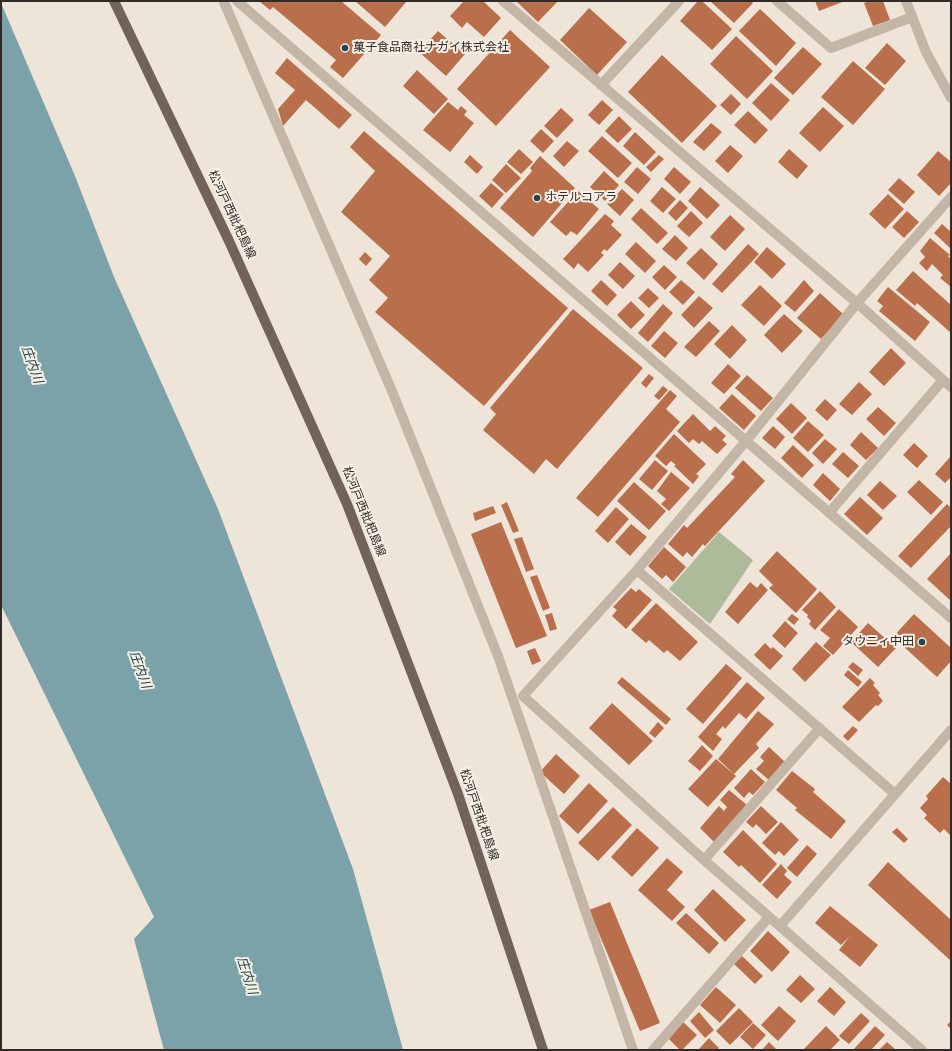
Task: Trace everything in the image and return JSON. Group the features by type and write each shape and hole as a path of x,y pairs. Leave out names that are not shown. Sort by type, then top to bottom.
{"main road":[{"name":"松河戸西枇杷島線","path":"114,1 229,241 347,504 458,794 543,1050"}],"street":[{"path":"226,1 392,391 498,656 633,1050"},
{"path":"237,1 951,618"},
{"path":"503,1 857,303 951,387"},
{"path":"601,86 679,1"},
{"path":"776,1 831,48 912,17"},
{"path":"906,1 926,52 951,98"},
{"path":"515,705 636,570 746,441 857,303 951,197"},
{"path":"829,513 943,380"},
{"path":"636,570 896,794"},
{"path":"523,696 704,860 922,1050"},
{"path":"704,860 820,728"},
{"path":"780,926 951,730"},
{"path":"654,1050 769,917"}],"green space":[{"path":"719,532 753,560 710,624 669,589"}],"water":[{"name":"庄内川","path":"1,3 75,176 114,277 218,509 353,869 403,1050 164,1050 134,939 154,917 1,605"}],"building":[{"name":"菓子食品商社ナガイ株式会社","path":"259,1 341,1 381,35 343,78 330,67 336,60 273,7 270,10"},
{"path":"355,1 407,1 385,27"},
{"path":"464,1 483,1 501,18 484,37 467,22 462,28 450,16"},
{"path":"516,1 558,1 538,22"},
{"path":"698,1 702,1 732,29 712,50 680,21"},
{"path":"710,1 751,1 753,3 734,23"},
{"path":"815,1 845,1 819,11"},
{"path":"869,1 883,1 890,20 873,26 864,3"},
{"path":"589,8 627,42 597,75 560,40"},
{"path":"760,9 796,43 776,66 739,31"},
{"path":"510,30 550,67 496,126 457,89"},
{"path":"438,31 465,54 446,76 419,52"},
{"path":"736,36 773,71 747,99 710,64"},
{"path":"887,43 906,61 885,85 865,68"},
{"path":"803,47 822,64 793,95 774,78"},
{"path":"662,55 717,106 682,143 628,92"},
{"path":"287,58 352,115 339,129 306,100 283,126 278,109 295,90 275,73"},
{"path":"853,61 885,89 853,125 821,97"},
{"path":"417,70 448,99 434,114 403,86"},
{"path":"771,83 790,100 771,121 752,103"},
{"path":"731,94 741,104 731,115 720,105"},
{"path":"602,100 613,110 599,125 588,115"},
{"path":"448,102 458,110 461,106 467,111 464,115 474,123 450,152 423,130"},
{"path":"823,107 844,126 820,152 799,133"},
{"path":"561,108 574,120 557,138 544,126"},
{"path":"748,111 768,130 755,144 734,125"},
{"path":"619,116 632,129 618,143 605,131"},
{"path":"711,123 722,132 704,151 693,142"},
{"path":"541,129 554,141 543,153 530,141"},
{"path":"364,131 568,308 484,406 375,312 388,298 369,280 390,256 341,212 375,171 350,147"},
{"path":"635,132 656,152 644,165 623,146"},
{"path":"602,136 632,163 618,178 588,151"},
{"path":"567,141 579,151 564,167 553,156"},
{"path":"730,145 743,156 728,173 715,161"},
{"path":"519,149 533,162 521,174 507,162"},
{"path":"789,149 808,166 797,179 778,162"},
{"path":"938,151 951,162 951,183 939,196 917,175"},
{"path":"470,155 483,167 477,174 464,162"},
{"path":"659,155 664,159 651,172 646,167"},
{"name":"ホテルコアラ","path":"540,156 575,188 533,237 500,208 532,171 530,168"},
{"path":"506,164 521,178 506,193 492,180"},
{"path":"637,167 651,179 638,194 624,182"},
{"path":"674,167 691,182 680,194 664,179"},
{"path":"604,171 619,185 605,201 590,187"},
{"path":"899,178 915,192 904,204 888,190"},
{"path":"491,183 504,194 492,208 479,196"},
{"path":"662,187 676,199 663,213 650,201"},
{"path":"700,187 720,205 707,219 688,201"},
{"path":"622,189 634,200 620,216 607,204"},
{"path":"578,191 599,209 577,235 571,231 566,236 550,222"},
{"path":"888,194 904,209 885,229 869,214"},
{"path":"680,200 688,208 676,221 668,213"},
{"path":"641,208 668,233 657,244 631,219"},
{"path":"691,211 703,223 689,237 677,226"},
{"path":"907,211 919,222 904,238 892,227"},
{"path":"605,214 614,221 611,225 622,235 607,251 604,249 601,253 604,255 588,272 578,263 574,269 563,259"},
{"path":"730,215 745,229 725,251 710,237"},
{"path":"942,224 951,232 951,249 934,233"},
{"path":"675,235 688,248 676,261 662,249"},
{"path":"930,238 950,255 948,256 951,259 951,287 940,278 943,275 932,264 927,271 919,263 925,257 920,251"},
{"path":"636,242 656,261 645,273 625,254"},
{"path":"748,244 759,254 722,293 712,284"},
{"path":"767,247 786,264 772,279 754,262"},
{"path":"701,248 718,264 704,280 686,263"},
{"path":"365,252 372,259 366,266 359,259"},
{"path":"620,262 635,276 623,289 608,275"},
{"path":"664,265 677,277 665,290 652,277"},
{"path":"913,271 951,305 951,333 917,303 915,306 896,290"},
{"path":"601,280 617,295 607,306 591,291"},
{"path":"681,280 695,292 683,305 669,292"},
{"path":"804,280 814,291 795,312 784,303"},
{"path":"760,285 782,306 764,326 741,305"},
{"path":"888,287 930,322 915,341 879,311 883,306 877,301"},
{"path":"648,288 659,298 649,308 638,298"},
{"path":"820,293 844,315 821,339 797,318"},
{"path":"699,296 713,308 694,328 681,315"},
{"path":"631,301 645,315 631,329 617,315"},
{"path":"663,304 673,313 648,342 638,333"},
{"path":"573,309 643,368 557,469 546,459 534,474 483,430 496,414 490,408"},
{"path":"784,314 803,331 782,353 764,335"},
{"path":"709,321 720,331 696,357 684,347"},
{"path":"732,325 747,340 730,359 714,344"},
{"path":"664,331 678,343 665,358 651,346"},
{"path":"891,348 906,363 884,386 869,372"},
{"path":"728,364 741,376 724,394 711,383"},
{"path":"649,374 654,378 646,388 641,383"},
{"path":"747,375 773,398 761,411 735,388"},
{"path":"859,382 872,394 852,415 839,404"},
{"path":"663,386 668,390 659,400 654,396"},
{"path":"670,390 677,396 666,409 680,422 598,517 576,498"},
{"path":"732,394 756,416 744,430 719,408"},
{"path":"825,399 837,410 827,421 815,410"},
{"path":"791,403 807,418 792,434 776,419"},
{"path":"878,407 896,423 884,436 866,419"},
{"path":"693,414 710,431 715,426 726,436 722,440 727,444 717,454 702,441 699,444 693,439 689,443 677,431"},
{"path":"808,421 824,435 808,452 793,438"},
{"path":"773,426 785,437 775,449 762,438"},
{"path":"861,432 878,448 866,460 850,445"},
{"path":"674,434 706,464 696,474 699,476 693,484 674,466 676,465 671,461 666,466 655,456"},
{"path":"825,439 837,449 823,464 812,453"},
{"path":"914,443 928,456 917,468 903,455"},
{"path":"793,445 814,465 802,478 781,458"},
{"path":"843,452 859,466 848,478 832,464"},
{"path":"951,456 951,477 945,483 935,474"},
{"path":"655,460 668,471 652,490 639,479"},
{"path":"743,460 765,481 705,546 703,544 692,557 687,552 683,557 668,544 684,525 687,528 735,477 731,474"},
{"path":"671,472 690,488 669,511 661,504 666,499 657,491"},
{"path":"823,473 840,489 830,501 813,485"},
{"path":"919,480 943,502 931,515 907,492"},
{"path":"880,481 897,496 883,510 867,495"},
{"path":"634,482 666,511 649,530 617,501"},
{"path":"860,497 883,518 867,535 844,514"},
{"path":"507,502 519,531 513,533 501,505"},
{"path":"947,504 951,508 951,526 911,568 898,556"},
{"path":"493,506 496,513 475,521 473,513"},
{"path":"616,507 629,519 608,543 595,531"},
{"path":"501,522 547,636 516,648 471,534"},
{"path":"631,524 647,537 630,556 615,542"},
{"path":"522,537 534,569 526,572 514,539"},
{"path":"664,547 686,567 673,582 666,575 662,579 648,566"},
{"path":"777,551 817,589 796,613 769,588 773,585 759,571"},
{"path":"951,553 951,601 927,579"},
{"path":"537,575 550,608 543,611 530,577"},
{"path":"750,582 757,588 761,583 768,590 738,624 725,612"},
{"path":"631,588 636,592 639,589 652,600 626,629 612,616 617,610 613,607"},
{"path":"820,591 836,607 815,630 809,624 811,621 807,617 808,615 802,610"},
{"path":"656,603 698,642 680,661 667,650 664,653 649,640 646,643 631,630"},
{"path":"839,609 858,627 833,655 823,646 830,638 820,630"},
{"path":"552,613 557,629 550,631 545,615"},
{"path":"792,614 799,619 794,625 787,619"},
{"name":"タウニィ中田","path":"914,614 951,648 951,661 937,677 893,637"},
{"path":"785,621 798,633 785,648 772,636"},
{"path":"868,623 896,648 878,667 851,642"},
{"path":"816,642 831,655 805,682 792,669"},
{"path":"765,643 771,649 773,647 783,656 770,670 754,655"},
{"path":"535,648 541,661 532,665 527,651"},
{"path":"853,662 863,670 858,676 848,667"},
{"path":"726,664 742,678 703,724 686,709"},
{"path":"848,670 862,682 858,687 844,675"},
{"path":"622,677 671,719 666,725 617,683"},
{"path":"870,678 875,683 873,685 880,693 878,695 883,701 878,706 876,705 859,722 842,707"},
{"path":"747,682 765,698 746,719 739,713 725,729 723,726 716,734 722,739 713,751 698,737"},
{"path":"612,703 653,741 629,765 589,728"},
{"path":"758,711 774,724 756,744 759,748 734,774 718,759"},
{"path":"658,722 664,728 655,738 649,733"},
{"path":"853,726 858,730 848,741 843,736"},
{"path":"702,745 713,756 700,771 688,761"},
{"path":"769,747 785,762 769,780 756,769 764,761 760,757"},
{"path":"556,754 580,776 564,794 540,772"},
{"path":"716,759 736,776 708,807 688,789"},
{"path":"751,769 765,782 753,795 749,792 744,798 734,788"},
{"path":"792,771 815,789 813,792 846,821 831,839 795,810 797,808 776,790"},
{"path":"943,777 951,784 951,836 944,829 940,833 924,818 927,815 920,808 928,799 926,796"},
{"path":"589,783 608,801 578,834 559,816"},
{"path":"729,790 747,805 714,842 700,828 719,806 724,811 727,807 720,800"},
{"path":"761,806 778,822 766,834 756,824 753,828 746,822"},
{"path":"613,807 632,825 598,861 578,843"},
{"path":"781,822 799,840 784,856 779,851 775,855 762,843"},
{"path":"637,828 659,848 632,877 611,857"},
{"path":"897,828 908,839 904,843 892,832"},
{"path":"743,830 777,864 760,883 741,865 739,867 723,852"},
{"path":"807,845 817,854 797,877 787,868"},
{"path":"667,858 683,872 667,890 685,907 672,921 638,890"},
{"path":"888,862 951,920 951,961 868,885"},
{"path":"781,864 787,871 784,875 792,882 777,899 762,885"},
{"path":"713,889 746,920 725,942 694,910"},
{"path":"610,902 660,1023 640,1031 589,910"},
{"path":"830,906 878,945 860,967 839,950 850,936 841,945 815,923"},
{"path":"686,913 719,943 709,954 676,923"},
{"path":"768,931 790,952 772,972 750,951"},
{"path":"742,956 763,976 755,984 734,964"},
{"path":"800,975 815,989 801,1003 786,990"},
{"path":"716,987 736,1005 720,1023 700,1005"},
{"path":"830,987 846,1002 834,1016 817,1001"},
{"path":"779,1006 796,1021 778,1041 761,1025"},
{"path":"739,1008 753,1022 730,1045 716,1031"},
{"path":"699,1012 714,1030 705,1038 690,1021"},
{"path":"861,1013 870,1021 849,1044 839,1036"},
{"path":"951,1021 951,1029 947,1025"},
{"path":"683,1022 697,1035 682,1050 680,1050 668,1038"},
{"path":"753,1023 766,1035 753,1049 740,1037"},
{"path":"826,1026 840,1040 830,1050 803,1050"},
{"path":"875,1026 885,1035 871,1050 853,1050"},
{"path":"709,1038 719,1048 717,1050 698,1050"},
{"path":"769,1042 777,1050 762,1050"},
{"path":"887,1042 896,1050 879,1050"}],"place":[{"name":"菓子食品商社ナガイ株式会社","path":"345,48"},
{"name":"ホテルコアラ","path":"537,198"},
{"name":"タウニィ中田","path":"922,642"}]}
